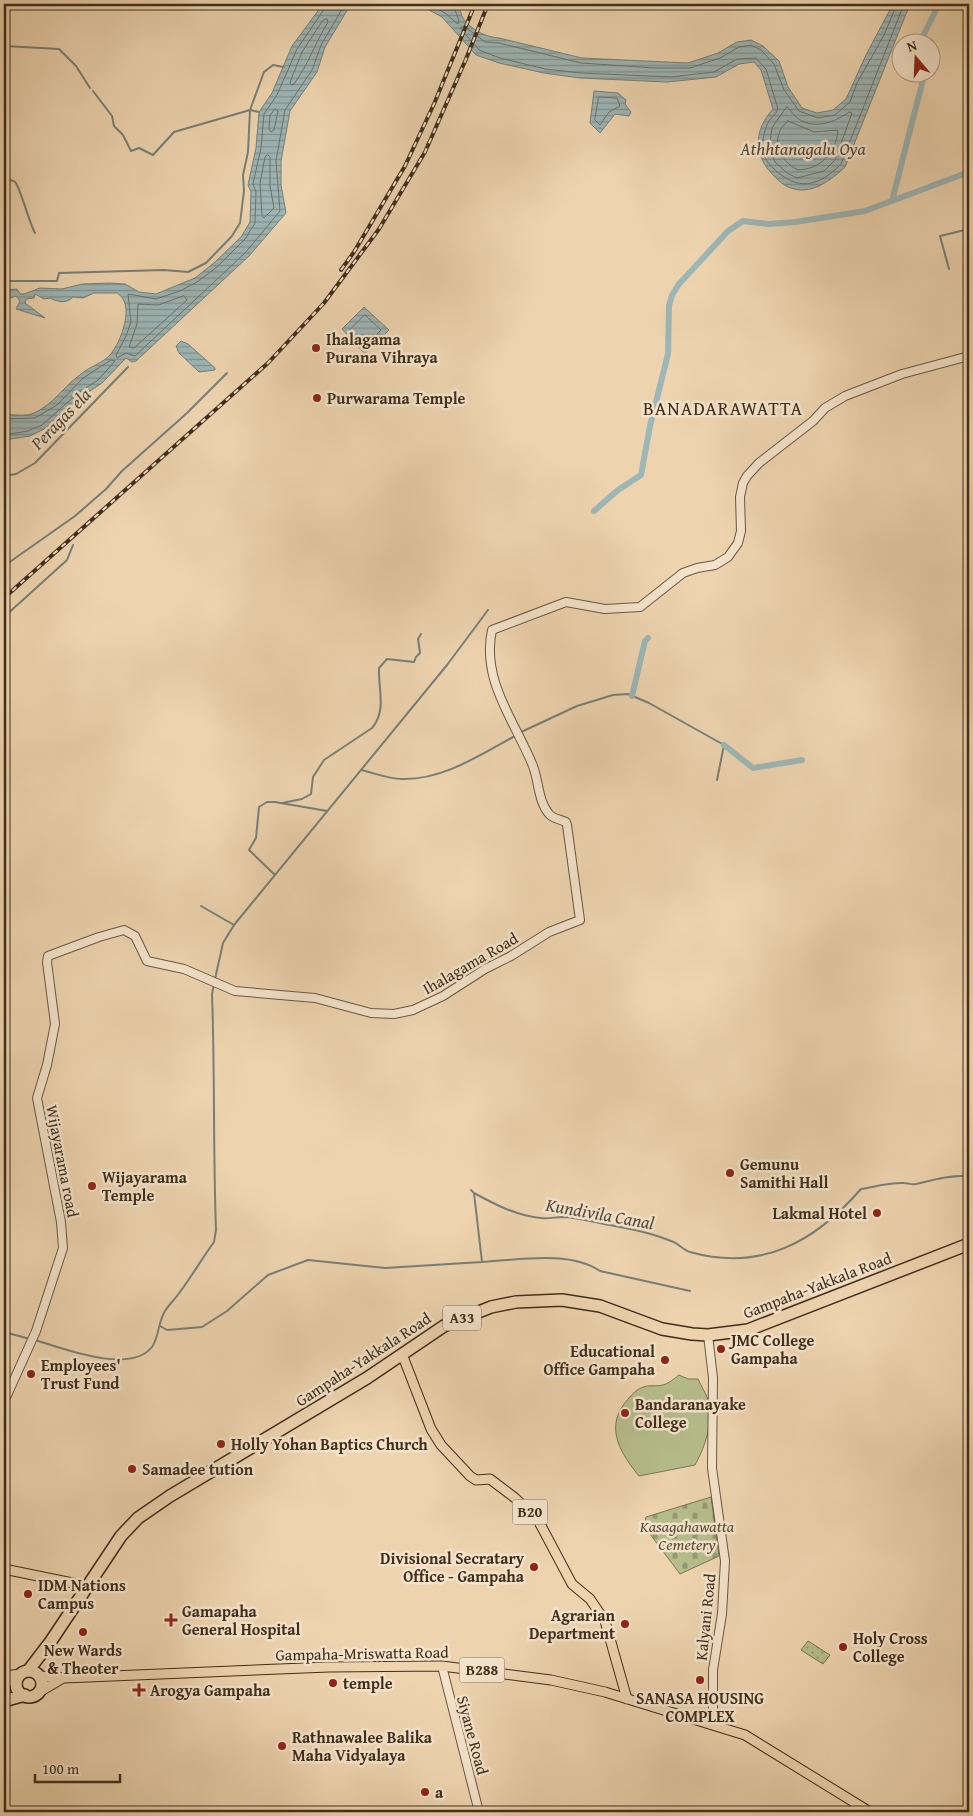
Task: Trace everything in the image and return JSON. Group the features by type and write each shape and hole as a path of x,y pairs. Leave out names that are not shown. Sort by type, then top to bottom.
{"highway":[{"name":"Gampaha-Yakkala Road","path":"22,1683 121,1536 138,1518 170,1496 331,1400 444,1326 471,1314 516,1302 541,1300 578,1301 600,1306 662,1329 708,1335 748,1330 767,1325 969,1244"},
{"name":"Gampaha-Yakkala Road","path":"39,1692 42,1682 39,1676 51,1641"},
{"path":"4,1693 39,1676"},
{"path":"22,1683 34,1696 39,1692"},
{"path":"4,1701 22,1683"}],"main road":[{"name":"B20","path":"402,1354 431,1429 441,1445 470,1476 476,1480 490,1479 515,1498 538,1520 572,1584 590,1599 599,1611 609,1631 627,1699"},
{"path":"4,1568 87,1586"},
{"name":"Gampaha-Mriswatta Road","path":"39,1676 64,1678 321,1668 442,1666 551,1680 627,1699 745,1735 870,1812"},
{"path":"4,1676 22,1683"},
{"name":"Gampaha-Mriswatta Road","path":"39,1692 64,1678"}],"street":[{"name":"Ihalagama Road","path":"210,981 244,992 315,998 371,1013 394,1014 413,1010 443,996 548,932 580,920 567,825 566,822 552,817 548,813 534,768 502,703 490,668 488,656 492,630 566,602 605,609 640,607 683,573 715,565 728,557 738,543 741,531 740,497 743,483 747,476 759,463 813,421 825,408 846,396 902,374 969,356"},
{"name":"Wijayarama road","path":"4,1402 36,1331 63,1248 61,1222 37,1098 47,1065 55,1024 46,958 90,940 124,930 135,936 147,961 184,969 210,981"},
{"name":"Kalyani Road","path":"708,1335 713,1378 712,1468 725,1561 722,1614 713,1670 713,1724"},
{"name":"Siyane Road","path":"442,1666 479,1812"}],"green space":[{"path":"679,1375 688,1379 698,1379 708,1400 710,1416 708,1434 702,1450 695,1465 639,1476 627,1460 618,1442 616,1423 618,1414 624,1404 638,1389 647,1386 660,1386"},
{"name":"Kasagahawatta Cemetery","path":"711,1497 719,1556 680,1574 644,1526 646,1517"},
{"path":"808,1641 830,1655 823,1664 801,1650"}],"water":[{"path":"323,4 351,4 325,47 317,72 290,111 281,161 281,185 286,213 249,256 136,361 132,362 126,358 102,383 81,397 44,429 30,436 4,440 4,415 27,415 34,413 53,400 81,374 107,358 122,333 126,314 123,298 117,293 94,293 83,298 73,297 65,301 50,298 44,299 35,294 34,298 26,299 25,303 45,318 16,309 20,301 16,296 4,300 4,290 17,289 20,294 24,294 40,288 62,289 82,284 110,283 125,284 139,292 156,294 195,278 214,263 241,237 250,222 251,192 248,185 256,148 259,112 272,93 292,46"},
{"name":"Athhtanagalu Oya","path":"418,4 456,4 465,21 476,31 485,35 582,58 688,63 718,53 737,42 751,40 763,46 779,61 788,87 802,108 817,113 833,110 846,99 866,55 893,4 910,4 899,32 890,32 890,54 845,167 822,184 801,190 789,187 777,179 768,169 759,152 759,135 766,117 773,109 761,70 754,62 739,64 716,77 667,82 580,78 544,73 499,63 476,55 442,17"},
{"path":"594,91 618,93 626,100 625,104 631,112 629,116 615,114 600,133 590,123"},
{"path":"364,307 389,330 365,354 342,329"},
{"path":"181,341 188,344 215,370 199,372 179,353 176,346"}],"waterway":[{"path":"925,32 939,4"},
{"path":"4,46 59,49 76,66 90,88"},
{"path":"4,281 57,281 59,273 164,270 188,272 206,263 232,236 240,223 244,191 243,175 248,152 250,110 264,72 273,65 284,67"},
{"path":"892,201 922,82"},
{"path":"93,91 112,116 114,126 123,135 131,151 139,148 153,155 174,132 250,110 259,112"},
{"path":"594,511 618,490 641,475 650,426 668,354 669,306 672,295 679,284 728,231 743,221 768,224 795,222 865,211 969,172"},
{"path":"4,177 17,184 35,233"},
{"path":"949,269 940,236 969,229"},
{"name":"Peragas ela","path":"4,476 16,474 35,463 128,367"},
{"path":"4,566 75,516 187,413 227,373"},
{"path":"4,617 67,560 73,545"},
{"path":"201,906 234,925 447,665 488,610"},
{"path":"282,803 302,799 311,794 313,777 324,760 372,728 377,721 381,707 379,668 387,659 414,662 420,653 418,639 421,634"},
{"path":"632,696 645,641 648,638"},
{"path":"519,733 577,706 613,695 628,694 649,703 724,745 717,780"},
{"path":"361,770 397,779 432,775 461,765 515,736"},
{"path":"724,745 753,768 802,760"},
{"path":"275,875 249,850 256,838 259,807 267,802 275,802 327,811"},
{"path":"215,979 223,943 234,925"},
{"path":"35,1340 95,1357 128,1359 142,1355 152,1347 165,1311 182,1290 214,1242 216,1230 212,994 214,984"},
{"name":"Kundivila Canal","path":"474,1193 523,1215 544,1218 563,1217 626,1228 674,1242 690,1252 716,1257 740,1258 763,1255 785,1248 805,1237 825,1224 861,1189 893,1183 916,1184 950,1177 969,1177"},
{"path":"471,1190 474,1193 482,1262 527,1258 574,1260 600,1271 690,1291"},
{"path":"160,1326 167,1330 202,1327 227,1311 268,1275 308,1260 385,1268 482,1262"},
{"path":"4,1332 30,1339"}],"railway":[{"path":"341,270 354,252 405,166 434,104 475,4"},
{"path":"4,598 268,363 324,303 379,229 425,152 488,4"}],"place":[{"name":"Ihalagama Purana Vihraya","path":"316,348"},
{"name":"Purwarama Temple","path":"317,398"},
{"name":"Gemunu Samithi Hall","path":"730,1173"},
{"name":"Wijayarama Temple","path":"92,1186"},
{"name":"Lakmal Hotel","path":"877,1213"},
{"name":"JMC College Gampaha","path":"721,1349"},
{"name":"Educational Office Gampaha","path":"665,1360"},
{"name":"Employees' Trust Fund","path":"31,1374"},
{"name":"Bandaranayake College","path":"625,1413"},
{"name":"Holly Yohan Baptics Church","path":"221,1444"},
{"name":"Samadee tution","path":"132,1469"},
{"name":"Divisional Secratary Office - Gampaha","path":"534,1567"},
{"name":"IDM Nations Campus","path":"28,1594"},
{"name":"Gamapaha General Hospital","path":"171,1620"},
{"name":"Agrarian Department","path":"625,1624"},
{"name":"New Wards & Theoter","path":"83,1632"},
{"name":"Holy Cross College","path":"843,1647"},
{"name":"SANASA HOUSING COMPLEX","path":"700,1680"},
{"name":"temple","path":"333,1683"},
{"name":"Arogya Gampaha","path":"139,1690"},
{"name":"Rathnawalee Balika Maha Vidyalaya","path":"282,1746"},
{"name":"a","path":"425,1792"}],"district":[{"name":"BANADARAWATTA","path":"723,408"}]}
